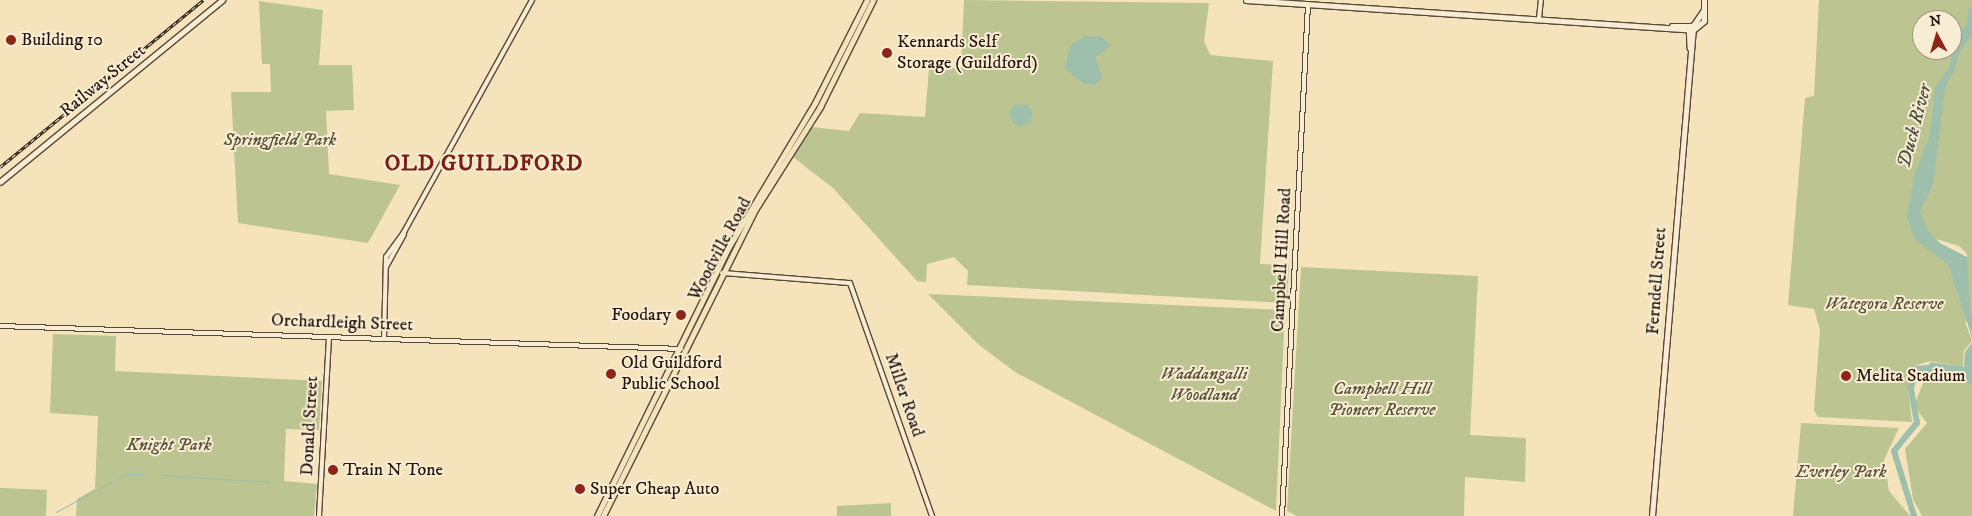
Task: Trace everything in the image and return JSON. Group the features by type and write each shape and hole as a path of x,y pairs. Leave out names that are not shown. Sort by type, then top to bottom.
{"main road":[{"name":"Railway Street","path":"0,182 222,0"},
{"name":"Woodville Road","path":"597,516 722,273 784,164 790,147 815,103 867,0"},
{"name":"Woodville Road","path":"603,516 730,245 780,159 820,107 873,0"},
{"path":"1246,0 1691,28 1703,9 1704,0"},
{"name":"Ferndell Street","path":"1652,516 1691,28"}],"street":[{"path":"384,338 386,257 404,232 532,0"},
{"path":"1540,18 1541,0"},
{"name":"Campbell Hill Road","path":"1282,516 1308,5"},
{"name":"Miller Road","path":"722,273 850,283 932,516"},
{"name":"Orchardleigh Street","path":"0,326 682,349"},
{"name":"Donald Street","path":"319,516 329,337"}],"green space":[{"path":"964,0 1209,3 1204,41 1210,55 1273,61 1260,264 1289,265 1287,303 967,285 968,271 954,257 927,264 926,282 917,281 833,188 793,157 812,127 849,131 860,113 925,117 929,69 961,68"},
{"name":"Wategora Reserve","path":"1819,0 1972,0 1972,320 1965,322 1972,341 1964,351 1963,367 1930,361 1914,366 1908,389 1912,422 1818,417 1814,410 1820,330 1814,309 1788,305 1805,98 1814,96","holes":["1936,239 1959,246 1967,254 1966,284 1963,269"]},
{"name":"Springfield Park","path":"259,1 323,10 319,65 352,65 354,110 326,111 329,174 400,185 368,243 238,223 231,92 271,92 270,64 262,64"},
{"name":"Campbell Hill Pioneer Reserve","path":"1301,267 1478,276 1470,435 1526,438 1525,482 1465,477 1464,516 1297,516 1287,511"},
{"name":"Waddangalli Woodland","path":"928,294 1285,310 1276,511 1015,372 978,344"},
{"name":"Knight Park","path":"53,334 116,336 115,371 322,381 319,430 286,429 284,481 317,484 314,516 76,516 77,499 95,489 98,416 50,413"},
{"path":"1927,373 1961,382 1972,378 1972,516 1922,516 1913,499 1905,449 1927,423 1914,406"},
{"name":"Everley Park","path":"1801,423 1899,428 1884,460 1889,491 1910,516 1793,516"},
{"path":"0,488 47,490 46,516 0,516"},
{"path":"891,503 891,516 837,516 837,506"}],"shaded area":[{"path":"1972,14 1972,36 1962,49 1962,34"},
{"path":"1085,36 1101,37 1111,45 1095,58 1103,78 1095,85 1083,83 1065,69 1070,45"},
{"path":"1955,60 1957,60 1945,90 1933,184 1920,212 1928,231 1940,243 1967,257 1972,340 1954,266 1919,238 1911,216 1919,174 1934,135 1940,86 1954,67"},
{"path":"1021,104 1031,111 1032,115 1025,125 1021,126 1011,119 1010,115 1017,105"},
{"path":"1972,343 1972,384 1927,373 1930,362 1964,367 1965,352"}],"waterway":[{"name":"Duck River","path":"1972,9 1969,26 1957,42 1952,69 1938,88 1933,135 1917,177 1910,216 1918,238 1950,262 1972,327"},
{"name":"Duck River","path":"1914,516 1894,451 1917,423 1911,388 1916,369 1937,367"},
{"path":"56,512 126,474 144,474"},
{"path":"161,475 270,482"}],"railway":[{"path":"0,167 203,0"}],"place":[{"name":"Building 10","path":"11,40"},
{"name":"Kennards Self Storage (Guildford)","path":"887,53"},
{"name":"Foodary","path":"681,315"},
{"name":"Old Guildford Public School","path":"611,374"},
{"name":"Melita Stadium","path":"1846,376"},
{"name":"Train N Tone","path":"333,470"},
{"name":"Super Cheap Auto","path":"580,489"}],"district":[{"name":"OLD GUILDFORD","path":"484,164"}]}
